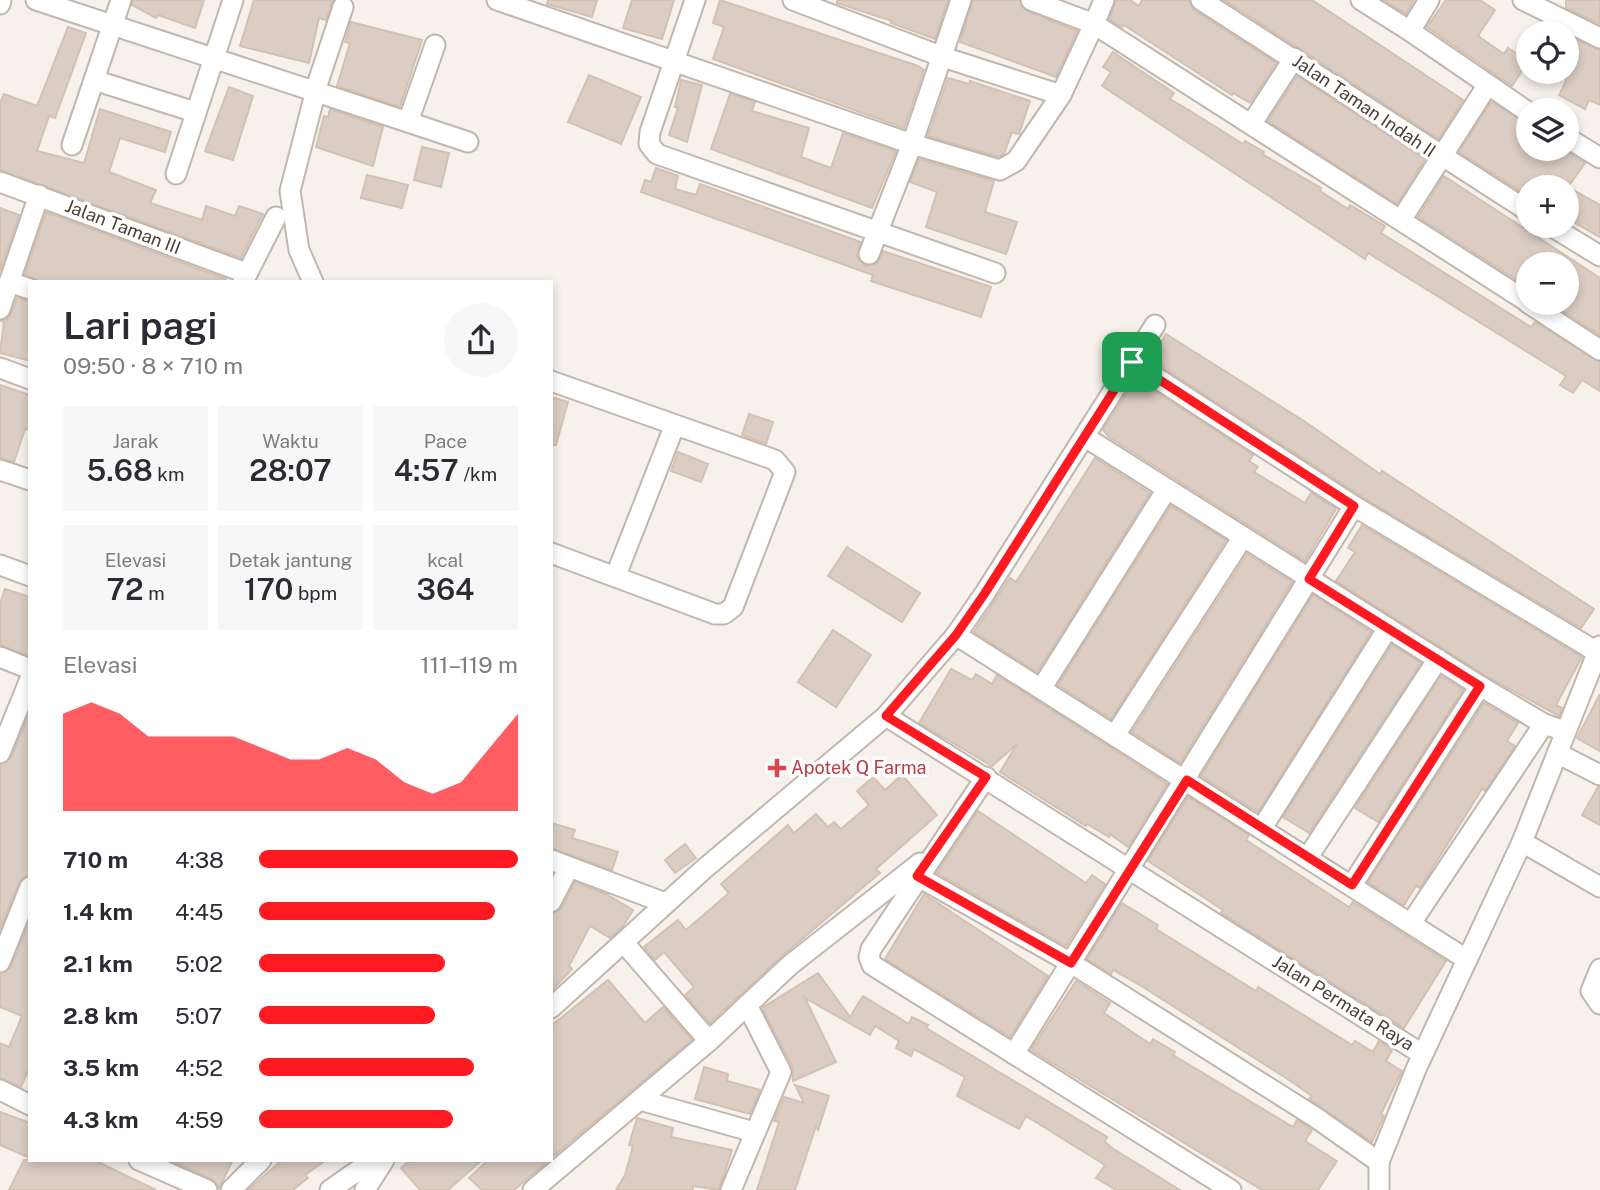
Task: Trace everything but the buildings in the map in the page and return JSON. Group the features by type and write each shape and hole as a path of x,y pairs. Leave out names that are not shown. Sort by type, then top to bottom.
{"street":[{"path":"36,0 112,25 216,54 315,93 468,142"},
{"path":"72,145 121,0"},
{"path":"176,174 233,0"},
{"path":"695,0 650,132 649,144 657,154 995,273"},
{"path":"793,0 943,57 1061,95"},
{"path":"869,254 912,144 961,0"},
{"path":"1031,0 1094,24 1252,123 1516,295"},
{"path":"508,2 673,63 912,144 992,169 1006,170 1016,161 1061,95 1104,0"},
{"name":"Jalan Taman Indah II","path":"1201,0 1294,58 1441,158 1516,204"},
{"path":"1361,0 1516,104"},
{"path":"1410,31 1429,0"},
{"path":"1523,0 1600,38"},
{"path":"312,280 299,250 290,191 315,93 343,7"},
{"path":"408,122 435,45"},
{"path":"1252,123 1294,58"},
{"path":"94,80 195,112"},
{"path":"1401,220 1487,86"},
{"path":"1579,145 1600,159"},
{"name":"Jalan Taman III","path":"0,182 39,195 245,278"},
{"path":"0,309 39,195"},
{"path":"245,278 276,217"},
{"path":"1571,238 1600,256"},
{"path":"9,282 28,288"},
{"path":"1546,315 1600,350"},
{"path":"553,1006 665,903 886,716 956,635 1155,326"},
{"path":"1132,362 1354,506 1599,649"},
{"path":"0,368 28,378"},
{"path":"553,382 674,427 775,460 785,472 733,607 724,614 715,614 553,554"},
{"path":"616,575 674,427"},
{"path":"1085,437 1480,686 1545,724 1565,732"},
{"path":"0,470 28,479"},
{"path":"1041,689 1167,489"},
{"path":"1014,1054 1187,780 1354,506"},
{"path":"1115,735 1243,537"},
{"path":"0,565 28,575"},
{"path":"1262,828 1388,628"},
{"path":"956,635 1466,959"},
{"name":"Jalan Permata Raya","path":"886,716 1422,1054 1522,842 1599,649"},
{"path":"0,657 28,667"},
{"path":"1308,857 1438,659"},
{"path":"0,752 28,684"},
{"path":"1352,885 1480,686"},
{"path":"1411,923 1545,724"},
{"path":"1557,753 1600,775"},
{"path":"986,777 932,853 871,949 869,957 872,965 1231,1190"},
{"path":"1522,842 1600,887"},
{"path":"533,1190 709,1041 790,965 932,853"},
{"path":"553,894 560,864 665,903"},
{"path":"917,876 1071,963 1315,1117 1379,1162"},
{"path":"0,962 28,892"},
{"path":"624,943 709,1041"},
{"path":"1600,969 1591,991 1600,1004"},
{"path":"731,1190 780,1072 747,1005"},
{"path":"1379,1190 1379,1162 1422,1054"},
{"path":"0,1090 28,1099"},
{"path":"640,1100 754,1132"},
{"path":"330,1190 370,1162"},
{"path":"365,1190 383,1162"},
{"path":"151,1163 207,1190"},
{"path":"231,1190 256,1163"}],"place":[{"name":"Apotek Q Farma","path":"777,768"}],"route":[{"path":"1132,362 1354,506 1309,579 1480,686 1352,885 1187,780 1071,963 917,876 986,777 886,716 956,635 1132,362"}]}
